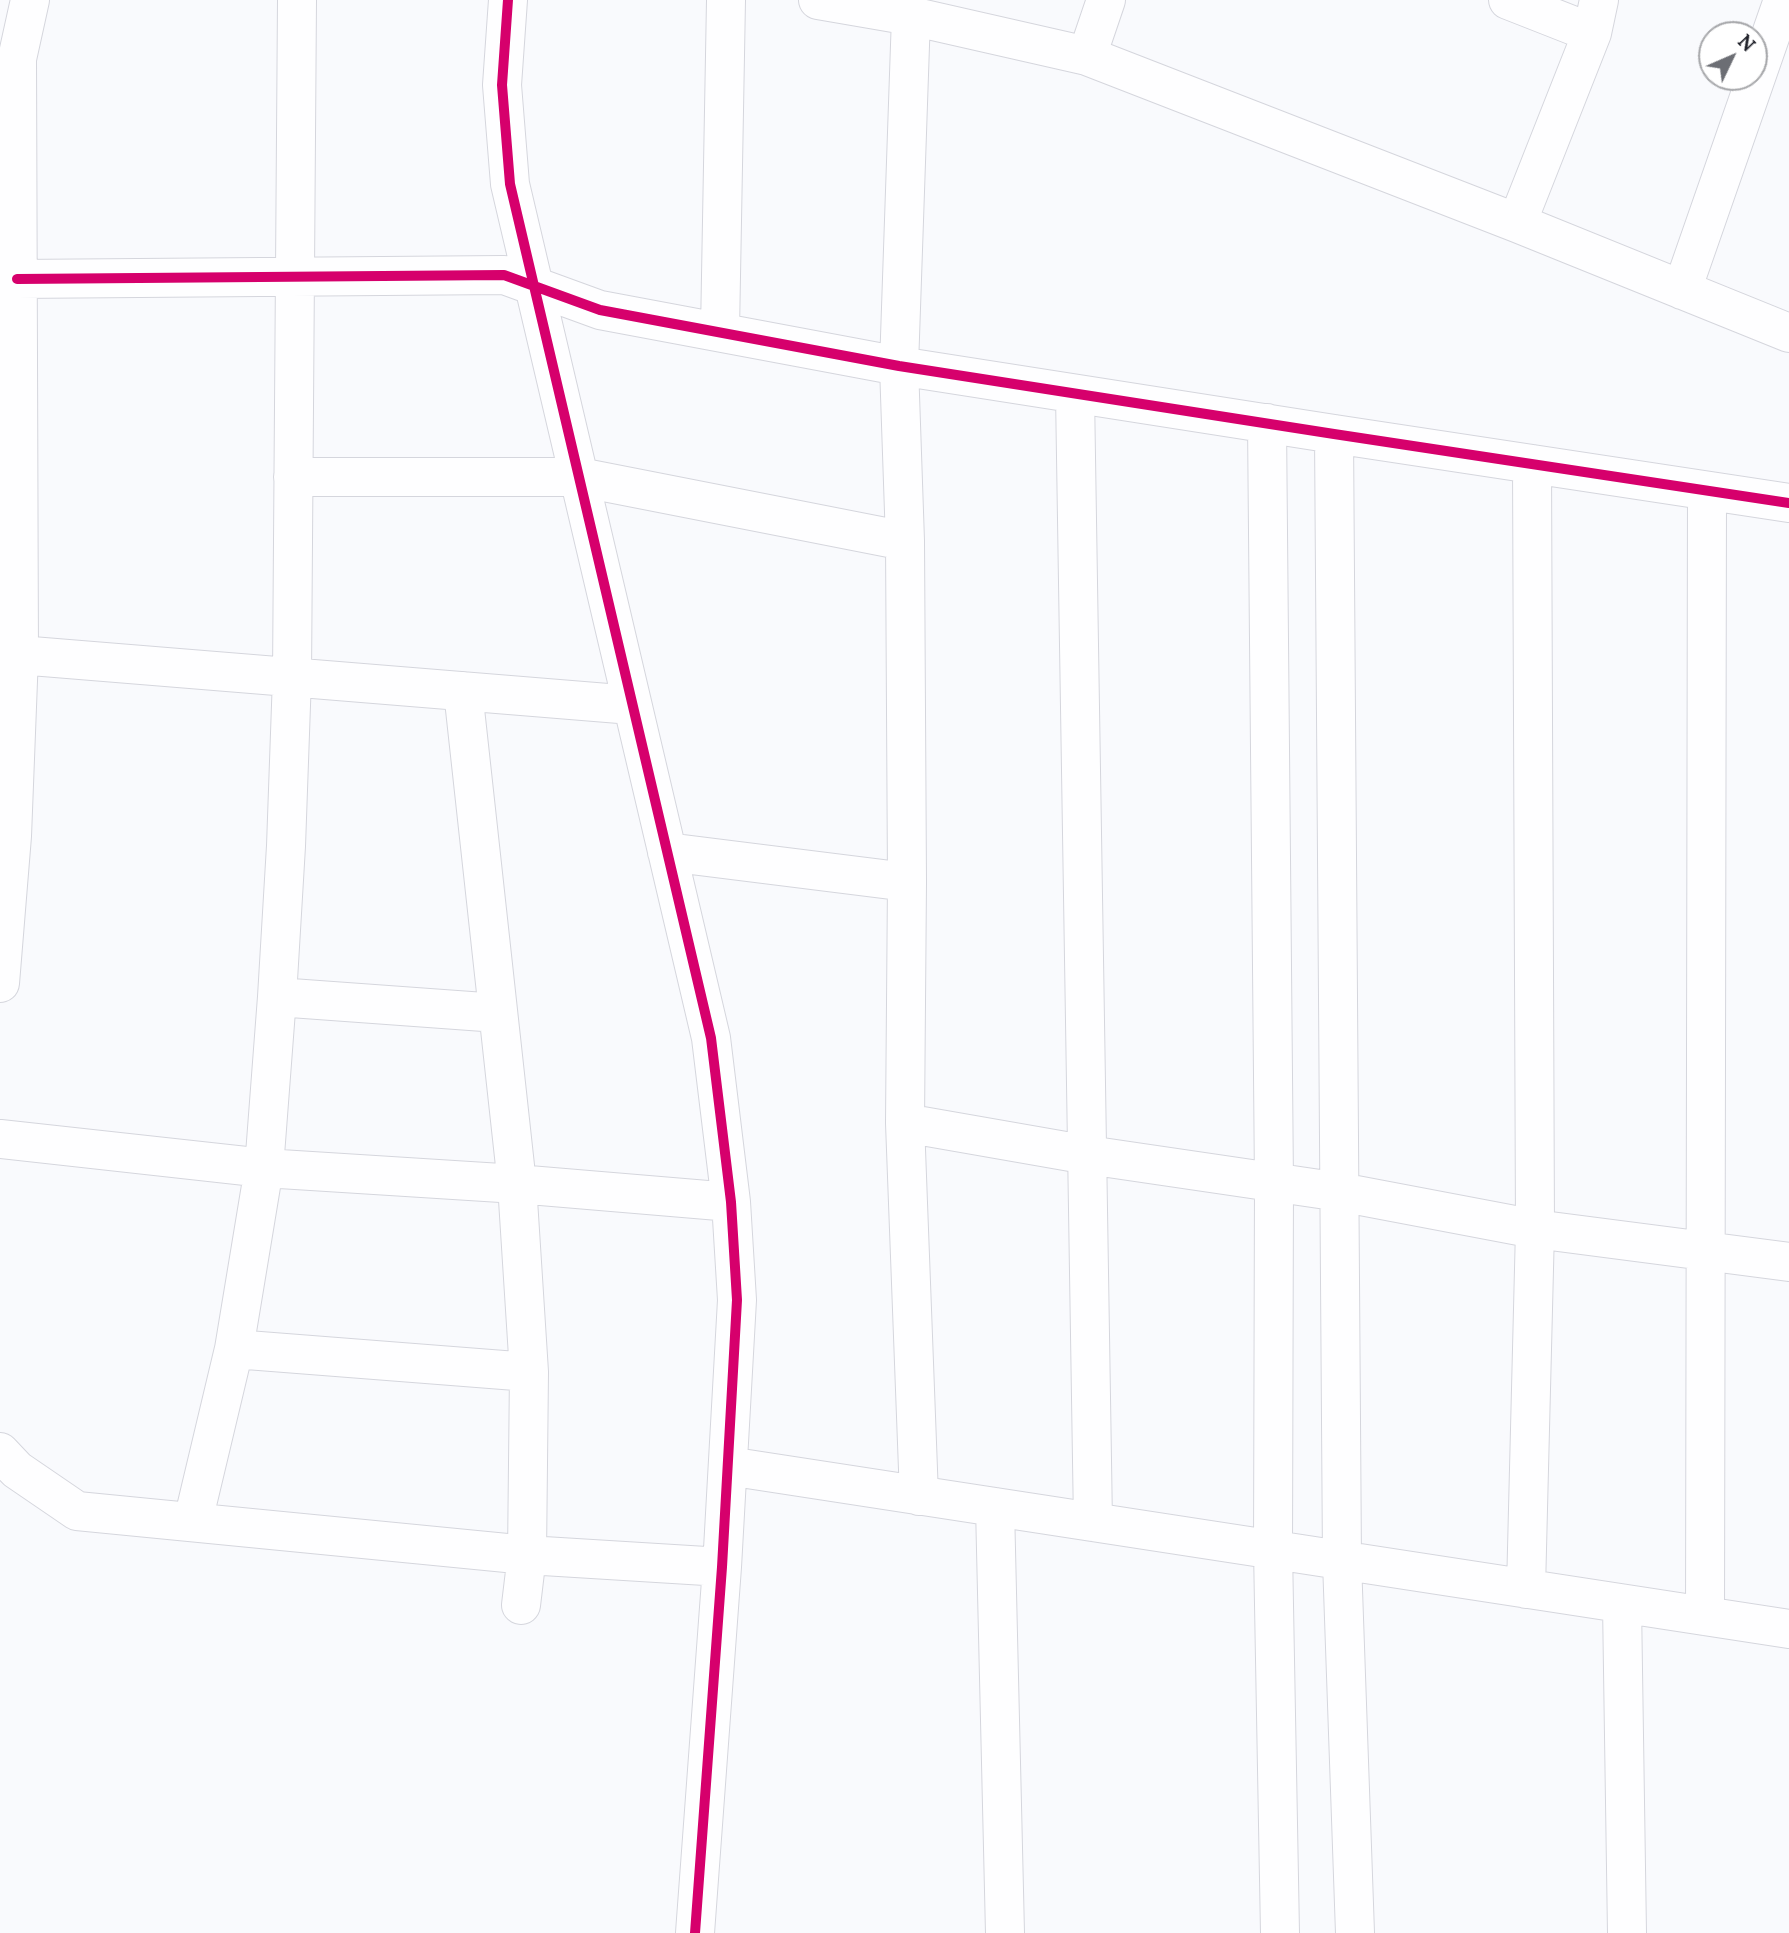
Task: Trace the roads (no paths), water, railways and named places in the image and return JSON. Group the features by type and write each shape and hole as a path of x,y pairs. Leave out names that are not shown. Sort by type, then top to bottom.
{"street":[{"path":"0,983 12,836 19,655 17,59 30,0"},
{"path":"193,1521 233,1349 264,1168 277,997 292,677 297,0"},
{"path":"509,0 502,85 510,184 711,1038 731,1202 737,1300 722,1567 695,1933"},
{"path":"720,331 726,0"},
{"path":"818,0 911,16 1087,56 1789,332"},
{"path":"1087,56 1106,0"},
{"path":"1508,0 1595,17 1517,223"},
{"path":"1682,290 1783,0"},
{"path":"911,16 899,366 905,541 905,1123 919,1496"},
{"path":"18,279 504,275 600,310 899,366 1789,503"},
{"path":"1075,394 1093,1522"},
{"path":"1267,424 1274,1183 1273,1550 1280,1933"},
{"path":"1334,434 1342,1561 1354,1933"},
{"path":"1526,1588 1535,1229 1532,464"},
{"path":"293,477 579,477 905,541"},
{"path":"1705,1616 1707,491"},
{"path":"19,655 632,705"},
{"path":"463,691 517,1184 529,1371 527,1555 522,1605"},
{"path":"667,852 907,881"},
{"path":"277,997 498,1013"},
{"path":"905,1123 1088,1156 1340,1192 1535,1229 1789,1262"},
{"path":"0,1139 264,1168 517,1184 731,1202"},
{"path":"233,1349 529,1371"},
{"path":"0,1452 17,1470 77,1511 527,1555 722,1567"},
{"path":"728,1466 1789,1629"},
{"path":"995,1507 1005,1933"},
{"path":"1622,1604 1627,1933"}]}
